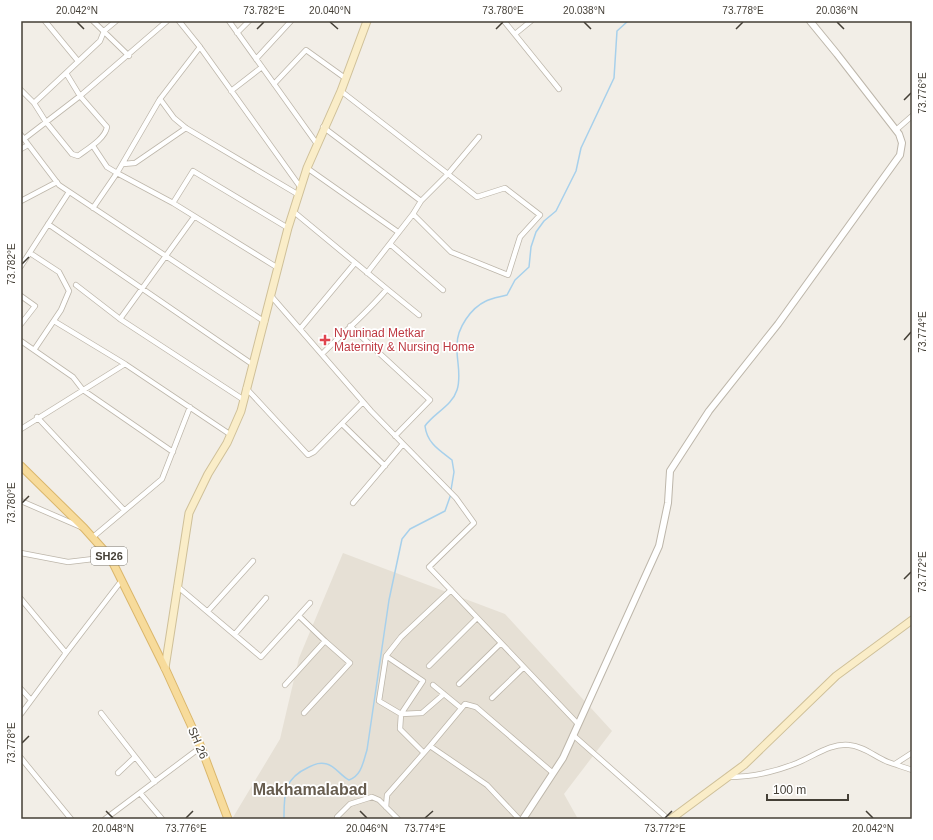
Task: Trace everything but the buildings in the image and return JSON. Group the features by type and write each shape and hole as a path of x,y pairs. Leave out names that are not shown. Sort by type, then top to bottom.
{"main road":[{"path":"165,668 189,514 208,474 228,443 244,400 252,364 272,298 288,228 307,168 341,90 367,21"},
{"name":"SH26","path":"21,466 93,537 110,558 165,668"},
{"path":"671,819 744,765 836,676 912,620"},
{"name":"SH 26","path":"165,668 201,747 228,819"}],"street":[{"path":"45,21 78,61"},
{"path":"93,21 100,30 104,31 129,56"},
{"path":"34,103 100,41 104,31 116,21"},
{"path":"167,21 129,56 80,96 46,122 23,137 57,182 69,192 265,322"},
{"path":"179,21 200,47 300,192"},
{"path":"229,21 317,144"},
{"path":"237,33 249,21"},
{"path":"256,59 291,21"},
{"path":"504,21 516,34 534,61 559,89"},
{"path":"516,34 531,21"},
{"path":"523,819 563,758 659,546 668,503 670,471 709,411 778,324 900,155 902,143 896,130 810,21"},
{"path":"93,208 123,164 160,100 200,47"},
{"path":"274,84 306,50 345,78"},
{"path":"231,91 262,67"},
{"path":"21,90 34,103 46,122 72,154 78,156 93,146 107,131 107,127 80,96 66,73"},
{"path":"341,90 477,197 505,188 540,214 520,237 508,275 451,252 413,214"},
{"path":"160,100 174,118 186,128 300,192"},
{"path":"896,130 912,116"},
{"path":"123,164 135,163 186,128"},
{"path":"324,128 421,201"},
{"path":"366,273 413,214 421,201 448,174 479,137"},
{"path":"21,149 28,145"},
{"path":"93,146 107,167 173,204 278,268"},
{"path":"307,168 398,232"},
{"path":"173,204 193,171 288,228"},
{"path":"21,201 57,182"},
{"path":"21,266 69,192"},
{"path":"294,212 366,273 419,315"},
{"path":"120,319 194,217"},
{"path":"48,224 252,364"},
{"path":"390,244 443,290"},
{"path":"30,253 59,272 69,291 61,310 34,350"},
{"path":"300,329 355,263"},
{"path":"76,285 120,319 244,400"},
{"path":"322,354 350,326 369,310 387,289"},
{"path":"21,296 36,306 21,324"},
{"path":"272,298 363,402 456,498 474,523 429,567 578,724"},
{"path":"54,321 125,364 231,435"},
{"path":"350,326 430,400 395,436"},
{"path":"21,341 73,377 83,390 173,452"},
{"path":"21,429 37,417 125,364"},
{"path":"246,388 308,455 314,452 363,402"},
{"path":"93,537 124,510 152,490 162,479 190,407"},
{"path":"37,417 124,510"},
{"path":"342,424 385,466"},
{"path":"353,503 403,444"},
{"path":"21,501 84,528"},
{"path":"21,553 68,562 110,558"},
{"path":"208,611 253,561"},
{"path":"21,714 122,580"},
{"path":"177,586 261,657 310,603"},
{"path":"444,694 422,712 401,714 379,701 386,656 401,637 451,590"},
{"path":"21,598 66,653"},
{"path":"235,634 266,598"},
{"path":"299,616 350,663 304,713"},
{"path":"429,666 477,618"},
{"path":"286,685 325,641"},
{"path":"459,684 501,643"},
{"path":"386,656 423,681 401,714 400,729 424,753"},
{"path":"492,698 524,667"},
{"path":"433,685 461,708"},
{"path":"21,688 31,700"},
{"path":"386,807 387,796 465,704 476,707 553,773"},
{"path":"101,713 155,782"},
{"path":"574,735 668,819"},
{"path":"728,777 744,777 773,771 796,763 829,748 848,744 858,746 895,764 912,770"},
{"path":"430,746 487,785 519,819"},
{"path":"105,819 201,747"},
{"path":"895,764 912,753"},
{"path":"118,773 135,757"},
{"path":"21,758 71,819"},
{"path":"140,793 161,819"},
{"path":"338,819 337,817 350,804 372,797 386,807 398,819"}],"shaded area":[{"path":"343,553 505,614 612,731 564,794 578,819 232,819 280,739 299,658"}],"waterway":[{"path":"451,490 454,472 452,460 434,446 428,437 425,426 455,396 459,379 457,351 459,332 462,325 475,308 488,300 507,295 515,280 529,267 531,247 536,232 544,221 556,211 576,171 581,148 614,78 617,31 628,21"},
{"path":"284,819 284,802 287,788 294,777 300,772 315,764 324,763 333,767 349,780 357,775 361,768 367,750 389,600 402,539 410,529 445,511 451,494"}],"place":[{"name":"Nyuninad Metkar Maternity & Nursing Home","path":"325,340"}],"district":[{"name":"Makhamalabad","path":"310,789"}]}
